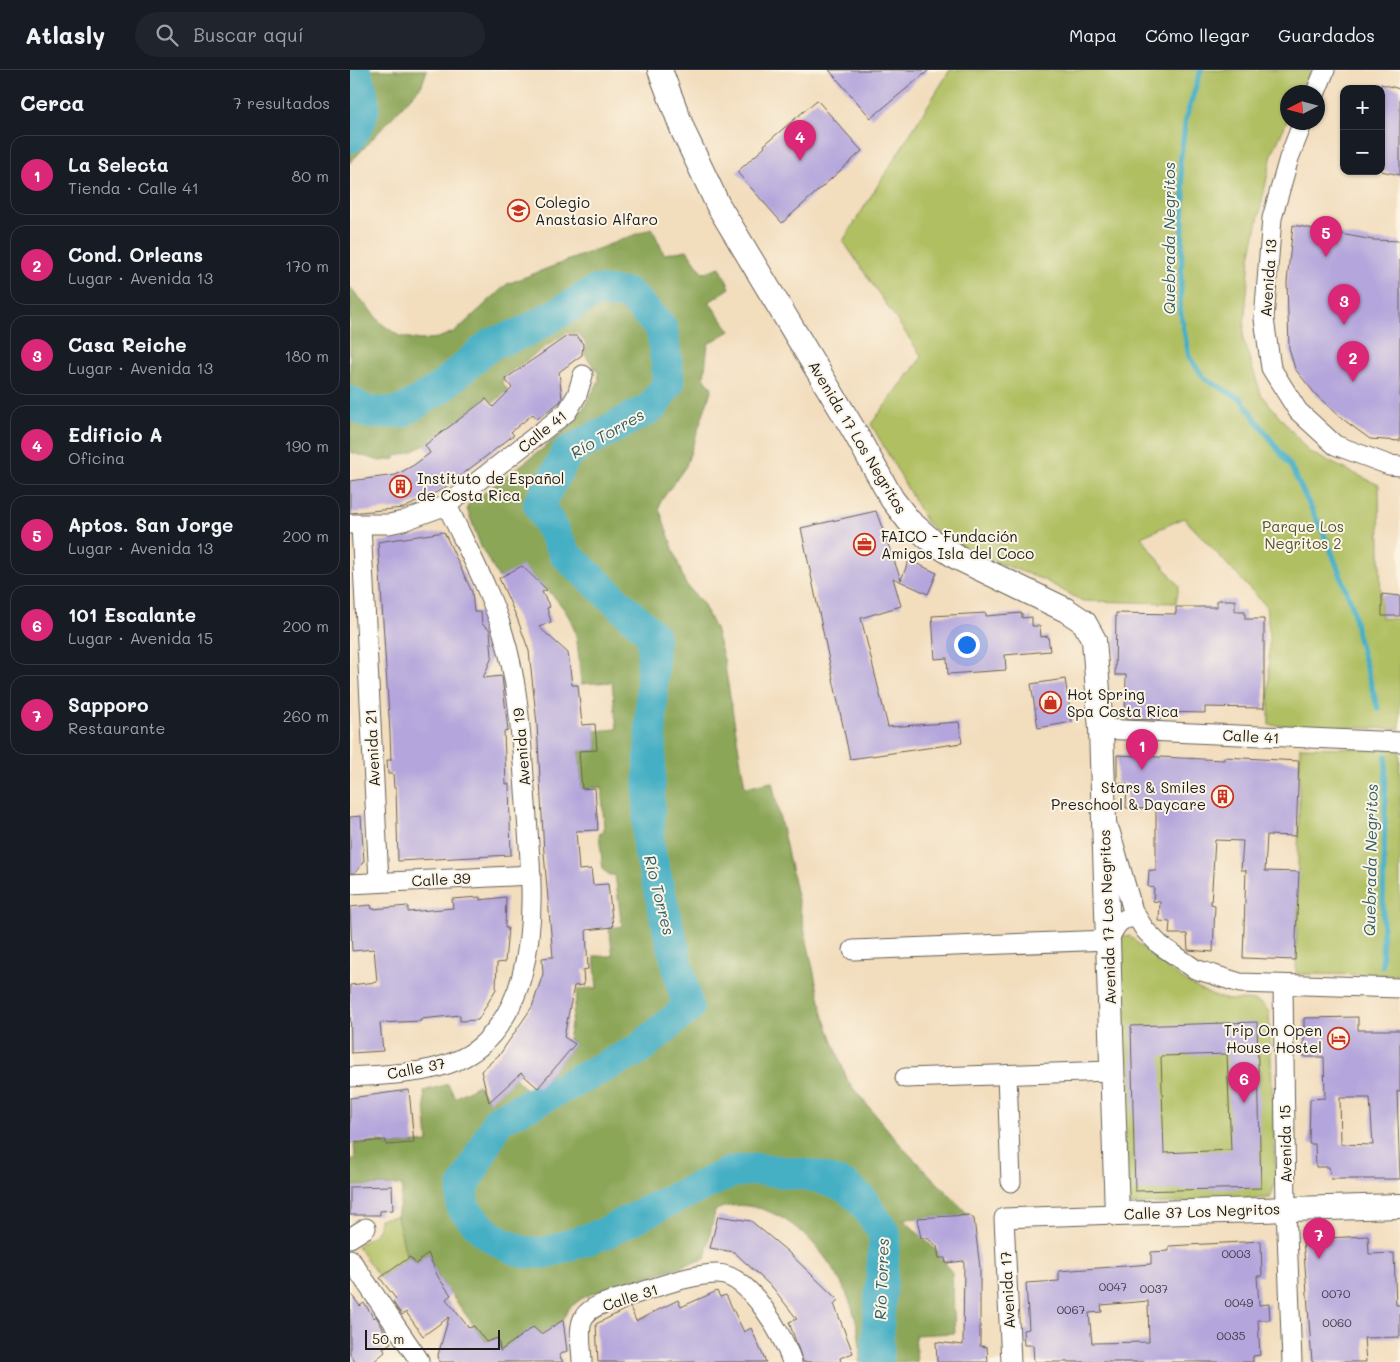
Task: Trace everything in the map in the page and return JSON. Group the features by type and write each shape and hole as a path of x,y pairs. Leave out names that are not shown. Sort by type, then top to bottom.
{"street":[{"name":"Avenida 17 Los Negritos","path":"660,70 684,133 718,205 853,429 892,498 909,521 932,541 958,558 1066,610 1084,622 1094,640 1101,729 1117,1214"},
{"path":"1319,85 1325,70"},
{"name":"Avenida 13","path":"1301,130 1289,158 1272,218 1264,318 1271,368 1298,411 1335,445 1389,465 1400,466"},
{"name":"Calle 41","path":"355,525 403,521 447,505 567,412 577,395 582,375"},
{"name":"Avenida 19","path":"447,505 494,609 514,672 531,875 527,947 523,974 514,1000"},
{"name":"Avenida 21","path":"355,525 380,882"},
{"name":"Calle 41","path":"1101,729 1400,742"},
{"path":"1104,811 1137,918 1160,945 1195,969 1240,983 1400,988"},
{"name":"Calle 39","path":"350,884 531,875"},
{"path":"853,950 1109,940 1116,925 1123,919 1137,918"},
{"name":"Avenida 15","path":"1283,985 1286,1208 1292,1362"},
{"name":"Calle 37","path":"350,1077 422,1070 443,1065 465,1056 485,1041 514,1000"},
{"path":"905,1078 1111,1071"},
{"path":"1007,1074 1012,1182"},
{"name":"Calle 37 Los Negritos","path":"1004,1218 1400,1206"},
{"name":"Avenida 17","path":"1004,1218 1010,1362"},
{"path":"350,1238 366,1228"},
{"path":"350,1259 418,1361"},
{"name":"Calle 31","path":"582,1362 582,1321 590,1310 658,1287 717,1274 745,1288 779,1330 792,1362"}],"green space":[{"path":"350,70 427,70 422,85 350,163"},
{"name":"Parque Los Negritos 2","path":"950,70 1311,70 1304,85 1280,85 1280,130 1283,130 1272,154 1250,258 1243,339 1261,394 1309,452 1379,485 1381,618 1400,619 1400,729 1269,725 1269,631 1266,606 1184,518 1141,537 1179,586 1176,603 1082,601 1044,580 986,558 941,535 927,523 871,424 922,357 843,241"},
{"path":"652,228 664,254 687,250 703,273 720,267 730,288 709,302 730,331 708,344 704,377 712,388 686,466 661,501 659,508 685,583 703,604 715,629 724,660 745,787 772,782 823,1014 848,1082 904,1149 969,1215 903,1219 937,1251 952,1273 955,1333 915,1335 917,1362 859,1362 859,1338 854,1313 844,1288 830,1264 813,1243 793,1225 771,1213 748,1206 726,1207 715,1211 705,1259 593,1293 568,1309 563,1320 541,1334 501,1351 498,1338 486,1342 438,1277 428,1253 416,1264 411,1257 407,1259 397,1216 402,1193 401,1185 350,1186 350,1160 355,1159 354,1144 384,1142 385,1146 428,1142 424,1091 448,1084 455,1098 478,1085 489,1101 515,1078 532,1095 575,1044 568,1039 578,989 597,988 594,956 613,956 609,928 622,926 615,875 610,875 603,870 599,834 604,832 602,787 582,789 579,751 597,750 595,731 617,729 612,682 581,684 575,632 564,609 522,567 499,578 481,547 467,509 468,505 567,428 583,409 599,381 598,372 585,355 586,344 578,333 566,333 504,376 502,383 508,390 493,403 487,396 432,441 407,453 395,456 395,459 380,461 350,452 350,287 382,324 399,336 420,340 438,338 456,331 507,284"},
{"path":"1300,747 1400,749 1400,975 1296,974"},
{"path":"1123,936 1130,936 1162,964 1199,989 1224,999 1255,1001 1265,1006 1269,1012 1276,1182 1270,1198 1126,1205 1118,940"},
{"path":"397,1216 407,1259 380,1278 357,1246 376,1232 379,1219"}],"building":[{"path":"829,70 929,70 871,118"},
{"path":"1385,85 1400,89 1400,175 1385,172"},
{"path":"817,100 862,151 782,223 737,172 765,147 764,145"},
{"path":"1293,225 1373,240 1400,241 1400,441 1370,439 1344,420 1317,396 1295,369 1289,348 1287,282"},
{"path":"567,336 577,336 583,344 582,355 559,372 562,398 560,402 537,419 533,414 511,432 514,435 443,489 404,508 350,513 350,481 396,475 414,465 430,453 425,445 486,399 493,407 512,388 505,379"},
{"path":"876,511 901,580 909,560 937,573 928,594 893,578 901,606 861,618 888,727 959,722 962,743 850,759 801,528"},
{"path":"444,532 472,592 474,612 481,612 482,624 490,630 492,657 483,678 502,676 508,731 504,732 506,784 509,784 511,855 398,861 396,788 394,788 393,774 388,774 387,760 391,760 390,733 378,542"},
{"path":"522,566 547,590 542,592 550,607 547,608 551,622 539,627 568,653 572,685 578,685 582,725 595,724 597,750 579,751 582,789 595,788 598,830 576,831 579,870 591,869 593,885 608,884 613,927 586,930 588,969 583,970 584,985 574,986 564,1037 575,1044 538,1088 521,1073 489,1102 481,1071 500,1054 532,1007 543,974 542,958 553,957 544,853 537,724 529,651 499,578"},
{"path":"1382,594 1400,596 1400,616 1382,616"},
{"path":"1217,600 1235,600 1235,611 1245,611 1245,619 1264,619 1264,708 1205,707 1205,713 1160,712 1160,720 1125,719 1126,675 1115,675 1116,613 1176,614 1176,607 1217,607"},
{"path":"986,613 986,616 1022,613 1022,618 1032,617 1032,626 1040,626 1041,637 1048,636 1050,651 1005,655 1006,670 948,674 947,658 935,659 932,616"},
{"name":"Hot Spring Spa Costa Rica","path":"1065,679 1072,722 1038,728 1031,684"},
{"path":"1117,755 1224,760 1224,757 1299,761 1296,836 1267,835 1265,871 1299,872 1295,960 1243,958 1246,870 1241,870 1243,841 1215,840 1211,904 1215,905 1213,952 1188,950 1187,934 1169,934 1170,922 1159,921 1160,902 1153,901 1154,888 1148,887 1149,870 1156,871 1156,809 1126,808 1127,784 1117,783"},
{"path":"361,816 364,861 355,873 350,873 350,817"},
{"path":"480,897 480,900 506,897 505,928 508,928 505,962 497,963 496,989 478,1020 460,1021 460,1015 421,1019 421,1021 380,1023 383,1051 351,1053 350,985 377,982 374,949 352,951 350,907 371,905 372,909 408,906 408,912 453,908 452,899"},
{"path":"1358,1017 1358,1030 1400,1030 1400,1091 1397,1091 1400,1179 1331,1179 1329,1167 1316,1167 1315,1144 1309,1144 1310,1099 1325,1098 1324,1057 1304,1057 1304,1018","holes":["1340,1098 1370,1098 1373,1145 1341,1144"]},
{"path":"1257,1022 1261,1188 1135,1191 1131,1026","holes":["1227,1054 1231,1150 1164,1153 1161,1056"]},
{"path":"409,1090 414,1143 386,1145 386,1140 350,1143 350,1098"},
{"path":"392,1186 393,1210 380,1211 380,1215 350,1215 350,1187"},
{"path":"969,1215 974,1219 980,1268 980,1346 987,1347 988,1362 937,1362 936,1342 963,1345 964,1261 946,1263 945,1258 939,1258 937,1246 927,1238 921,1238 917,1218"},
{"path":"718,1216 751,1221 787,1251 838,1300 834,1304 853,1353 840,1358 841,1362 803,1362 789,1322 797,1319 773,1288 734,1252 710,1248"},
{"path":"1368,1236 1369,1254 1394,1253 1396,1305 1400,1305 1400,1337 1364,1338 1366,1362 1312,1362 1303,1239"},
{"path":"1261,1241 1262,1276 1257,1276 1259,1305 1269,1304 1270,1320 1258,1320 1260,1355 1253,1356 1253,1362 1034,1362 1033,1345 1024,1345 1023,1330 1029,1329 1026,1283 1059,1281 1059,1271 1151,1264 1151,1252 1169,1251 1169,1246","holes":["1148,1301 1149,1342 1092,1343 1089,1313 1102,1312 1101,1305"]},
{"path":"428,1253 438,1277 451,1295 446,1299 469,1328 474,1326 486,1342 498,1338 500,1351 533,1327 541,1334 563,1320 567,1351 559,1355 563,1362 439,1362 438,1355 449,1317 423,1336 406,1312 402,1315 393,1302 396,1299 380,1278 410,1257 416,1264"},
{"path":"717,1291 720,1297 726,1295 744,1332 751,1328 766,1362 598,1362 596,1324 630,1307 636,1321 678,1300 681,1307"},
{"path":"350,1293 360,1306 364,1303 374,1318 376,1316 391,1343 383,1348 385,1352 373,1362 355,1362 350,1354"}],"waterway":[{"name":"Río Torres","path":"350,137 361,120 364,106 355,72 351,70"},
{"name":"Quebrada Negritos","path":"1201,70 1186,118 1180,163 1184,194 1180,309 1189,357 1205,379 1241,399 1291,467 1328,543 1352,605 1358,638 1378,709"},
{"name":"Río Torres","path":"350,402 369,413 401,412 439,389 491,344 527,331 596,291 629,294 662,329 669,382 652,407 568,452 539,504 565,554 653,635 648,845 688,1008 638,1050 498,1120 463,1188 462,1207 486,1233 502,1243 523,1252 545,1253 603,1234 731,1172 757,1169 784,1172 815,1176 845,1186 861,1199 885,1234 878,1326 878,1362"},
{"name":"Quebrada Negritos","path":"1382,966 1386,755"}],"place":[{"name":"Edificio A","path":"800,161"},
{"name":"Colegio Anastasio Alfaro","path":"519,211"},
{"name":"Aptos. San Jorge","path":"1326,257"},
{"name":"Casa Reiche","path":"1344,325"},
{"name":"Cond. Orleans","path":"1353,382"},
{"name":"Instituto de Español de Costa Rica","path":"401,487"},
{"name":"FAICO - Fundación Amigos Isla del Coco","path":"865,545"},
{"name":"Hot Spring Spa Costa Rica","path":"1051,703"},
{"name":"La Selecta","path":"1142,770"},
{"name":"Stars & Smiles Preschool & Daycare","path":"1222,796"},
{"name":"Trip On Open House Hostel","path":"1338,1039"},
{"name":"101 Escalante","path":"1244,1103"},
{"name":"Sapporo","path":"1319,1259"}]}
